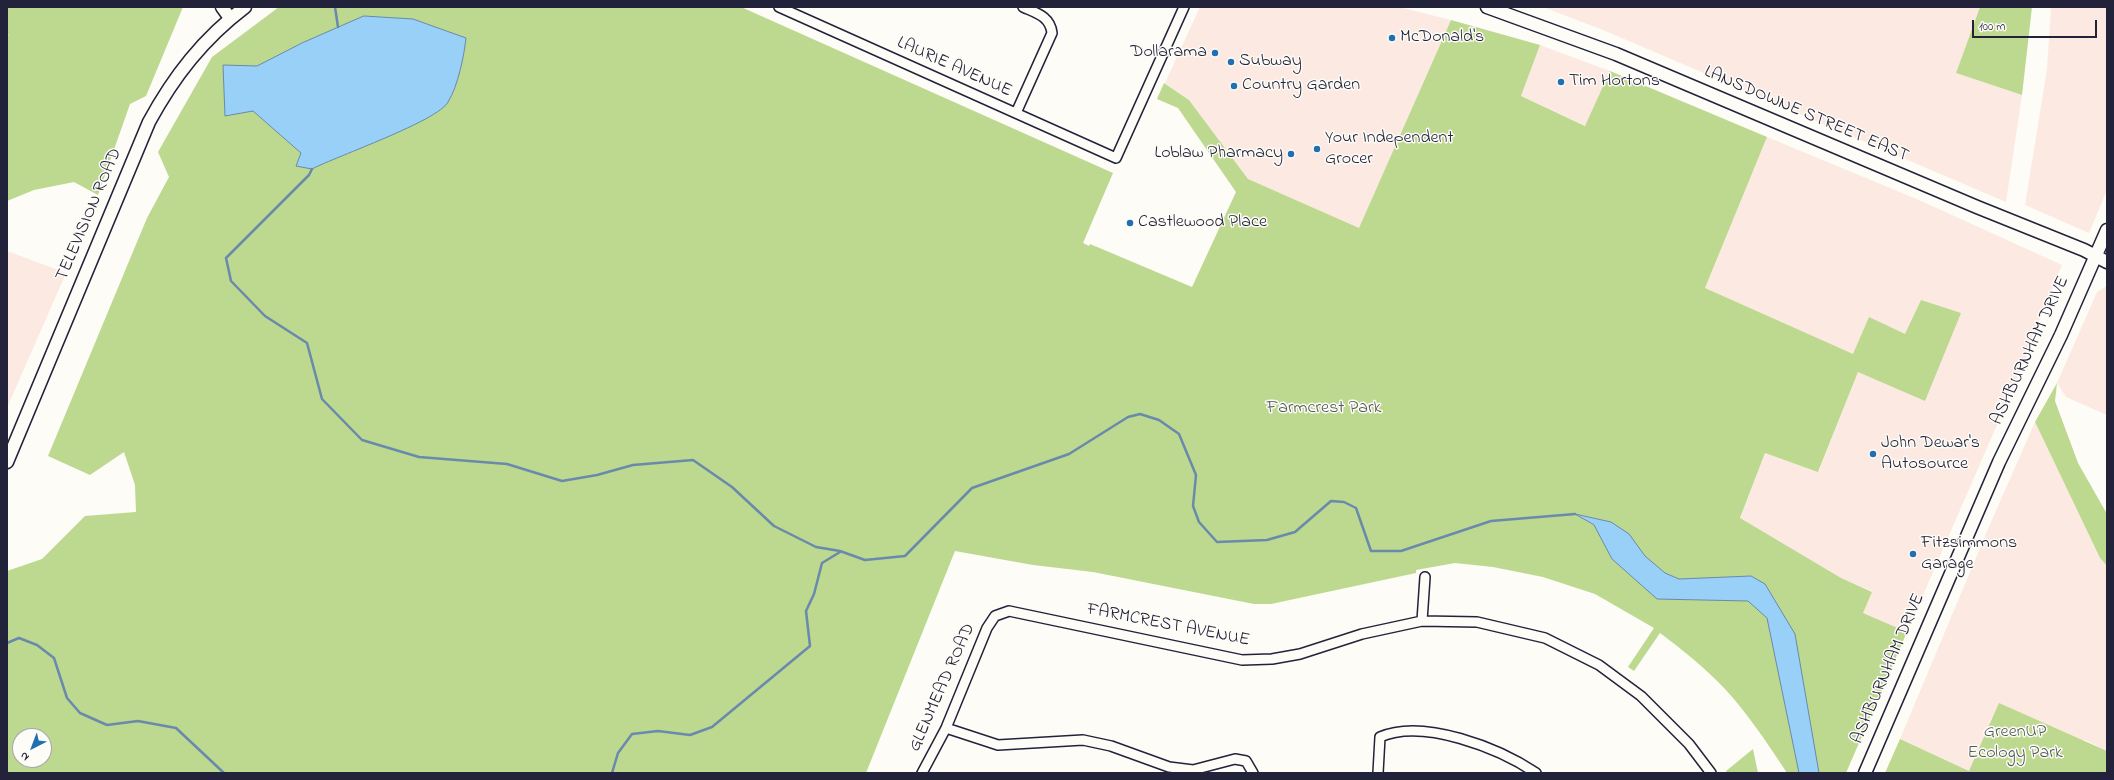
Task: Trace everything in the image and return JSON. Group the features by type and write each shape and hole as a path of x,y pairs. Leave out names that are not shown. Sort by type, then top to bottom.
{"main road":[{"path":"222,7 230,18"},
{"name":"TELEVISION ROAD","path":"7,462 149,122 163,96 200,46 230,18 245,7"},
{"name":"LANSDOWNE STREET EAST","path":"1488,7 1616,54 2102,259"},
{"name":"ASHBURNHAM DRIVE","path":"1865,773 1998,462 2102,259 2107,230"}],"street":[{"name":"LAURIE AVENUE","path":"779,7 1116,158 1184,7"},
{"path":"1016,113 1052,33 1049,22 1044,17 1023,7"},
{"path":"1422,621 1425,577"},
{"name":"FARMCREST AVENUE","path":"995,616 1009,611 1242,660 1272,659 1300,654 1362,634 1422,621 1477,622 1545,638 1599,664 1641,696 1689,744 1712,773"},
{"name":"GLENMEAD ROAD","path":"922,773 946,728 987,628 995,616"},
{"path":"946,728 998,745 1083,740 1111,746 1169,767 1193,770 1235,759 1246,761 1253,773"},
{"path":"1378,773 1380,737 1393,731 1431,731 1476,744 1521,763 1536,773"}],"shaded area":[{"path":"1200,7 1399,7 1451,20 1359,229 1248,179 1189,100 1165,83"},
{"path":"1543,7 1980,7 1956,73 2022,95 2006,202 1603,30"},
{"path":"2051,7 2107,7 2107,190 2089,233 2025,205 2047,69"},
{"path":"1540,45 1610,71 1586,126 1521,96"},
{"path":"1767,137 1919,200 2062,265 2031,340 2033,342 1907,632 1863,613 1872,591 1842,579 1740,519 1765,453 1819,471 1858,372 1905,334 1853,355 1705,288"},
{"path":"7,251 66,273 7,408"},
{"path":"2107,286 2107,415 2066,397 2057,383 2097,292"},
{"path":"2035,422 2100,558 2107,566 2107,751 2085,740 1969,771 1900,739 1988,529"}],"green space":[{"path":"7,7 183,7 146,96 130,104 98,195 74,182 34,190 7,201 7,36 9,35 7,34"},
{"name":"Farmcrest Park","path":"279,7 741,7 1113,173 1083,243 1089,246 1090,244 1192,287 1236,192 1178,108 1157,99 1164,83 1189,100 1248,179 1359,228 1451,20 1540,45 1521,96 1585,126 1610,71 1767,137 1705,288 1853,354 1869,317 1905,334 1921,300 1961,313 1925,401 1858,372 1818,472 1765,453 1740,518 1841,578 1872,592 1863,613 1907,632 1846,773 1787,773 1758,730 1725,689 1710,674 1660,633 1634,671 1628,667 1654,628 1595,594 1543,577 1493,567 1455,563 1416,570 1416,573 1271,604 1254,604 1093,572 1033,565 955,551 866,773 7,773 7,571 42,559 85,516 136,512 135,485 124,452 90,475 48,456 147,218 169,177 158,152 212,57"},
{"path":"1980,7 2032,7 2022,95 1956,73"},
{"path":"2057,383 2055,401 2078,463 2107,514 2107,566 2100,558 2035,422"},
{"name":"GreenUP Ecology Park","path":"1999,703 2107,751 2107,773 1885,773 1900,739 1969,771"},
{"path":"1753,749 1758,773 1727,773 1726,771"}],"water":[{"path":"364,16 413,19 466,38 462,62 455,88 448,102 440,110 426,119 386,138 312,169 296,166 301,153 253,111 225,116 223,65 257,66 302,43"},
{"path":"1575,514 1611,522 1629,534 1645,556 1665,573 1679,579 1751,576 1765,584 1795,634 1819,773 1799,773 1767,618 1748,601 1657,599 1612,559 1594,525"}],"waterway":[{"path":"335,7 338,27"},
{"path":"312,169 309,175 226,258 231,281 265,316 307,343 322,399 362,440 419,457 507,464 562,481 597,475 633,465 693,460 732,487 774,526 816,547 840,551 865,560 905,556 972,488 1069,454 1128,417 1140,414 1159,420 1179,434 1196,475 1193,506 1199,522 1217,542 1267,540 1295,532 1331,501 1344,502 1356,508 1371,551 1401,551 1491,521 1575,514"},
{"path":"612,773 618,753 632,734 658,731 690,735 712,727 810,646 806,611 814,594 822,563 840,552"},
{"path":"7,643 19,638 37,645 54,658 67,698 80,713 107,725 138,721 176,728 224,773"}],"place":[{"name":"McDonald's","path":"1392,38"},
{"name":"Dollarama","path":"1215,53"},
{"name":"Subway","path":"1231,62"},
{"name":"Tim Hortons","path":"1561,82"},
{"name":"Country Garden","path":"1234,86"},
{"name":"Your Independent Grocer","path":"1317,149"},
{"name":"Loblaw Pharmacy","path":"1291,154"},
{"name":"Castlewood Place","path":"1130,223"},
{"name":"John Dewar's Autosource","path":"1873,454"},
{"name":"Fitzsimmons Garage","path":"1913,554"}]}
